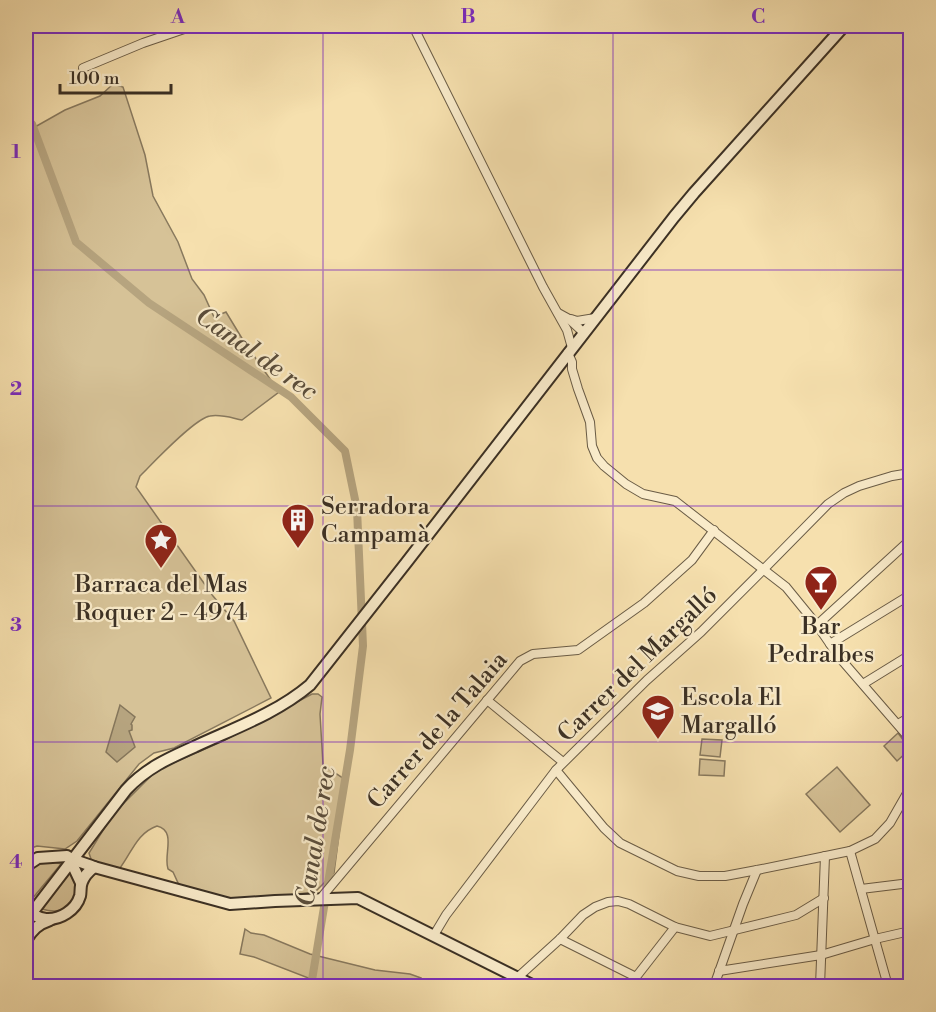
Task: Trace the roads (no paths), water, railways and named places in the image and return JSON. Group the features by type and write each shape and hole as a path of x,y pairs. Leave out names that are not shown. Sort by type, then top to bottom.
{"street":[{"path":"83,68 143,43 193,26"},
{"path":"413,26 543,287 567,330 572,369 590,422 592,446 597,458 626,484 643,494 675,501 786,587 839,657 910,739"},
{"path":"26,928 28,911 141,774 159,763 265,714 297,696 310,685 694,193 844,26"},
{"path":"558,313 569,319 584,333"},
{"path":"569,319 577,321 596,318"},
{"path":"567,330 584,333"},
{"name":"Carrer del Margalló","path":"434,935 446,915 563,762 764,569 828,504 859,486 910,473"},
{"name":"Carrer de la Talaia","path":"320,899 520,661 533,654 578,650 644,603 692,560 714,530"},
{"path":"817,625 910,540"},
{"path":"830,644 910,595"},
{"path":"863,684 910,655"},
{"path":"488,700 563,762"},
{"path":"898,724 910,717"},
{"path":"556,770 604,828 620,843 677,871 699,876 725,876 850,851 875,839 890,823 910,788"},
{"path":"850,851 888,987"},
{"path":"26,866 38,858 67,856 72,860 94,867 230,904 358,898 534,987"},
{"path":"820,987 825,856"},
{"path":"72,860 81,883"},
{"path":"26,940 41,923 61,917 74,908 80,896 81,883 94,867"},
{"path":"714,987 733,930 757,870"},
{"path":"861,889 910,883"},
{"path":"517,978 583,915 608,902 618,901 629,904 675,927 710,936 796,915 824,898"},
{"path":"28,911 44,918 54,919"},
{"path":"628,987 675,927"},
{"path":"719,971 821,955 874,939 910,932"},
{"path":"560,939 636,977"},
{"path":"902,987 910,984"}],"waterway":[{"name":"Canal de rec","path":"26,118 32,124 76,242 149,303 291,397 345,451 357,509 363,646 350,750 311,986"}],"place":[{"name":"Serradora Campamà","path":"298,549"},
{"name":"Barraca del Mas Roquer 2 - 4974","path":"161,569"},
{"name":"Bar Pedralbes","path":"821,611"},
{"name":"Escola El Margalló","path":"658,740"}]}
